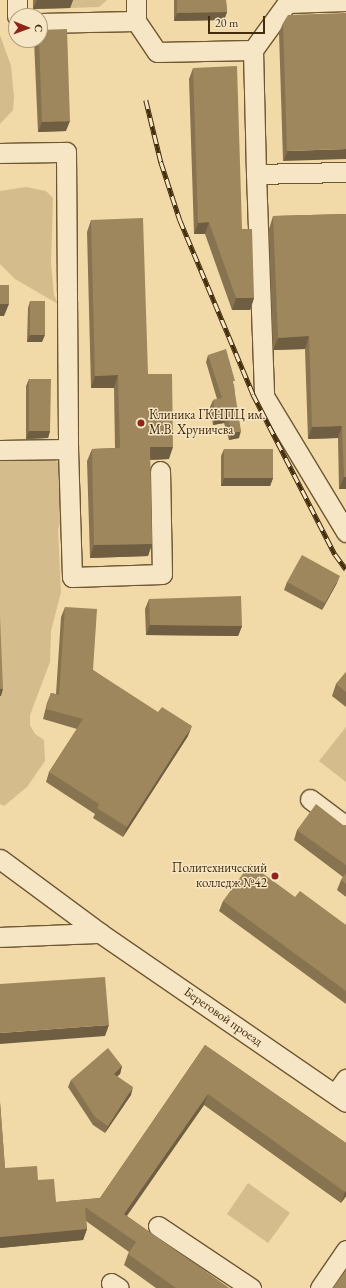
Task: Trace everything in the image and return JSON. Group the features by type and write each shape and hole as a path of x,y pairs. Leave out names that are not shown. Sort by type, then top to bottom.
{"street":[{"path":"136,0 136,21 157,52 253,50"},
{"path":"346,1 287,3 253,50 264,396 346,532"},
{"path":"48,23 136,21"},
{"path":"0,153 66,152 68,449 72,577 162,574 160,471"},
{"path":"256,174 346,172"},
{"path":"0,450 68,449"},
{"path":"310,799 346,826"},
{"name":"Береговой проезд","path":"0,859 100,933 340,1098"},
{"path":"0,937 100,933"},
{"path":"340,1098 346,1079"},
{"path":"158,1226 251,1288"},
{"path":"320,1288 346,1250"}],"shaded area":[{"path":"70,0 107,0 99,7 70,8"},
{"path":"0,35 11,66 14,98 13,110 0,124"},
{"path":"26,187 46,191 53,198 51,263 54,295 58,304 15,279 0,264 0,191"},
{"path":"0,456 49,456 66,468 65,508 58,529 61,592 51,631 50,662 30,715 30,725 35,734 44,740 45,761 27,787 4,806 0,804"},
{"path":"346,727 346,782 319,761"},
{"path":"248,1183 290,1213 268,1243 227,1214"}],"building":[{"path":"177,0 226,0 227,12 177,13"},
{"path":"346,13 346,149 287,151 283,23 288,15"},
{"path":"67,29 70,121 42,122 39,48 48,48 48,30"},
{"path":"237,66 242,229 252,229 254,298 236,298 209,222 198,223 193,68"},
{"path":"346,214 346,477 344,477 342,426 312,427 309,336 278,338 273,216"},
{"path":"143,218 148,374 172,374 173,447 150,447 152,544 94,545 92,449 120,448 118,375 95,376 91,220"},
{"path":"0,285 9,285 9,304 0,304"},
{"path":"30,301 45,301 45,335 30,335"},
{"path":"226,349 235,381 233,381 241,431 232,433 227,416 216,417 213,400 222,398 208,355"},
{"path":"29,379 51,379 50,431 29,431"},
{"path":"224,449 273,449 273,478 224,478"},
{"path":"302,555 340,576 325,603 287,582"},
{"path":"241,596 242,626 150,625 149,599"},
{"path":"65,607 97,609 93,670 158,712 162,707 192,726 127,827 97,808 99,804 49,772 83,719 46,709 51,693 59,695"},
{"path":"0,616 3,689 0,689"},
{"path":"346,672 346,692 336,684"},
{"path":"316,804 343,825 346,825 346,865 297,830"},
{"path":"250,864 295,897 300,891 346,925 346,991 223,901"},
{"path":"346,873 346,884 341,880"},
{"path":"105,977 109,1025 0,1033 0,984"},
{"path":"205,1045 346,1143 345,1192 208,1094 124,1214 229,1288 176,1288 128,1254 136,1242 85,1207 87,1229 0,1237 0,1102 5,1168 37,1166 38,1180 54,1179 56,1202 100,1198"},
{"path":"108,1048 122,1066 114,1074 133,1087 108,1126 95,1117 71,1080"},
{"path":"346,1270 346,1288 333,1288"}],"railway":[{"path":"146,100 161,162 180,220 253,394 335,554 346,569"}],"place":[{"name":"Клиника ГКНПЦ им. М.В. Хруничева","path":"141,423"},
{"name":"Политехнический колледж №42","path":"275,876"}]}
